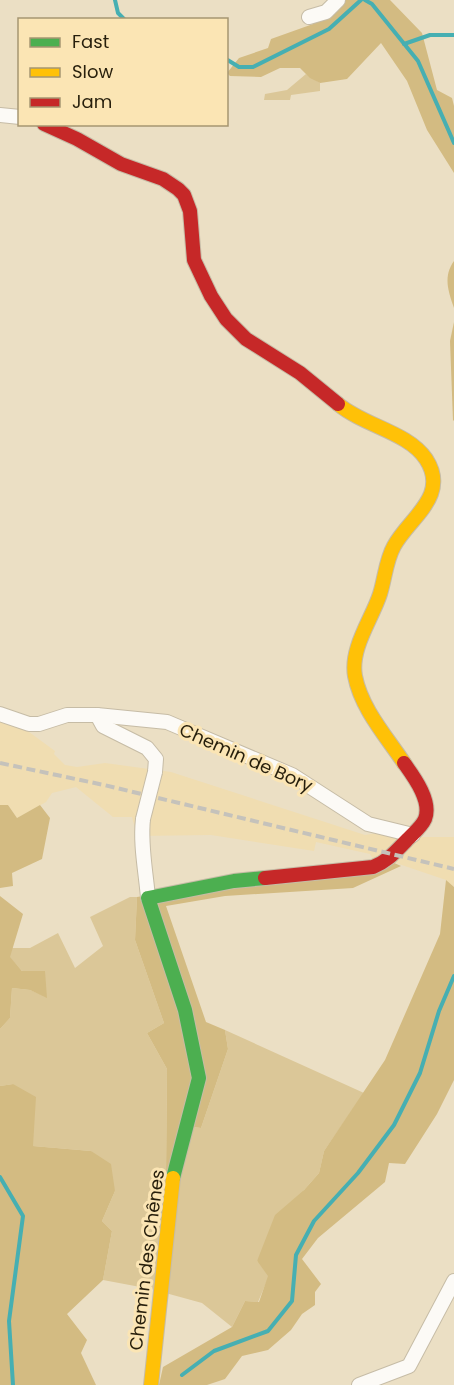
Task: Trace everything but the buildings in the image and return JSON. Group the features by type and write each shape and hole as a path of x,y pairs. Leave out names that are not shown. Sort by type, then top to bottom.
{"street":[{"path":"309,17 326,12 338,0"},
{"path":"0,115 18,117"},
{"path":"49,126 81,140 124,166 167,183 182,193 188,203 191,216 194,260 216,307 225,318 245,338 299,372 355,416 405,439 416,449 433,472 434,480 422,513 396,542 388,558 381,591 358,646 354,672 355,681 364,702 425,800 427,808 425,819 390,861 373,867 234,881 148,898 146,861 141,836 156,759 147,748 103,726 97,715"},
{"name":"Chemin de Bory","path":"0,714 29,724 39,724 67,715 97,715 167,722 292,775 368,824 415,832"},
{"name":"Chemin des Chênes","path":"148,898 185,1010 199,1078 172,1182 150,1377 151,1385"},
{"path":"359,1385 409,1366 454,1281"}],"shaded area":[{"path":"341,0 390,0 422,33 437,90 452,98 454,106 454,173 427,130 407,81 381,43 347,79 320,83 310,78 300,68 280,68 261,77 230,76 228,74 239,58 268,48 271,39 313,24"},
{"path":"306,74 320,83 320,91 291,95 290,100 264,100 265,94 287,90"},
{"path":"454,261 454,308 448,290 448,278"},
{"path":"454,322 454,420 453,421 450,341"},
{"path":"0,714 29,724 29,732 55,751 54,754 65,765 77,767 105,763 171,772 365,835 377,833 454,837 454,887 446,880 390,861 374,861 370,854 316,842 314,851 211,835 137,836 132,817 113,817 76,787 52,793 46,802 17,818 8,805 0,805"},
{"path":"0,805 8,805 17,818 40,805 50,818 42,859 12,873 13,886 0,888"},
{"path":"390,861 401,866 353,888 225,896 166,906 206,1022 225,1030 228,1049 201,1128 184,1126 166,1176 167,1069 147,1033 164,1023 135,940 137,897 234,881"},
{"path":"446,880 454,887 454,1080 437,1114 405,1164 389,1163 385,1182 318,1238 302,1259 321,1284 315,1292 315,1305 302,1314 291,1330 268,1350 242,1356 225,1379 207,1385 159,1385 163,1367 232,1327 245,1301 259,1302 268,1276 257,1261 275,1215 304,1190 319,1173 324,1151 385,1060 440,934"},
{"path":"0,896 23,914 10,957 22,971 45,971 47,998 30,990 12,988 10,1018 0,1029"},
{"path":"130,897 137,897 135,940 164,1023 147,1033 167,1069 166,1176 184,1126 201,1128 228,1049 225,1030 364,1093 324,1151 319,1173 304,1190 257,1261 269,1276 258,1302 245,1301 232,1327 202,1303 151,1289 103,1280 112,1231 102,1221 115,1191 91,1151 33,1146 13,1084 0,1086 0,1029 10,1018 12,988 30,990 47,997 9,957 12,948 30,948 58,933 75,968 103,946 90,917"},
{"path":"13,1084 36,1097 33,1146 91,1151 111,1164 115,1191 102,1221 112,1231 103,1280 67,1314 87,1340 81,1353 96,1385 0,1385 0,1086"}],"waterway":[{"path":"115,0 118,13 123,18"},
{"path":"228,60 239,67 253,67 329,29 361,0"},
{"path":"365,0 372,4 418,61 454,143"},
{"path":"404,44 430,35 454,35"},
{"path":"182,1375 214,1351 268,1331 292,1301 296,1255 314,1221 358,1173 394,1125 420,1073 439,1011 454,976"},
{"path":"0,1177 23,1216 9,1321 13,1385"}],"railway":[{"path":"0,763 104,785 454,869"}],"traffic: fast":[{"path":"173,1178 199,1078 185,1010 148,898 234,881 265,878"}],"traffic: slow":[{"path":"338,404 360,418 408,442 426,459 432,472 433,484 425,506 391,551 380,594 359,644 354,665 358,688 363,699 404,763"},
{"path":"151,1385 173,1178"}],"traffic: jam":[{"path":"48,126 121,164 163,179 178,189 184,195 190,211 194,260 211,296 226,319 246,339 300,373 338,404"},
{"path":"265,878 373,867 391,856 421,825 427,812 421,790 404,763"}]}
